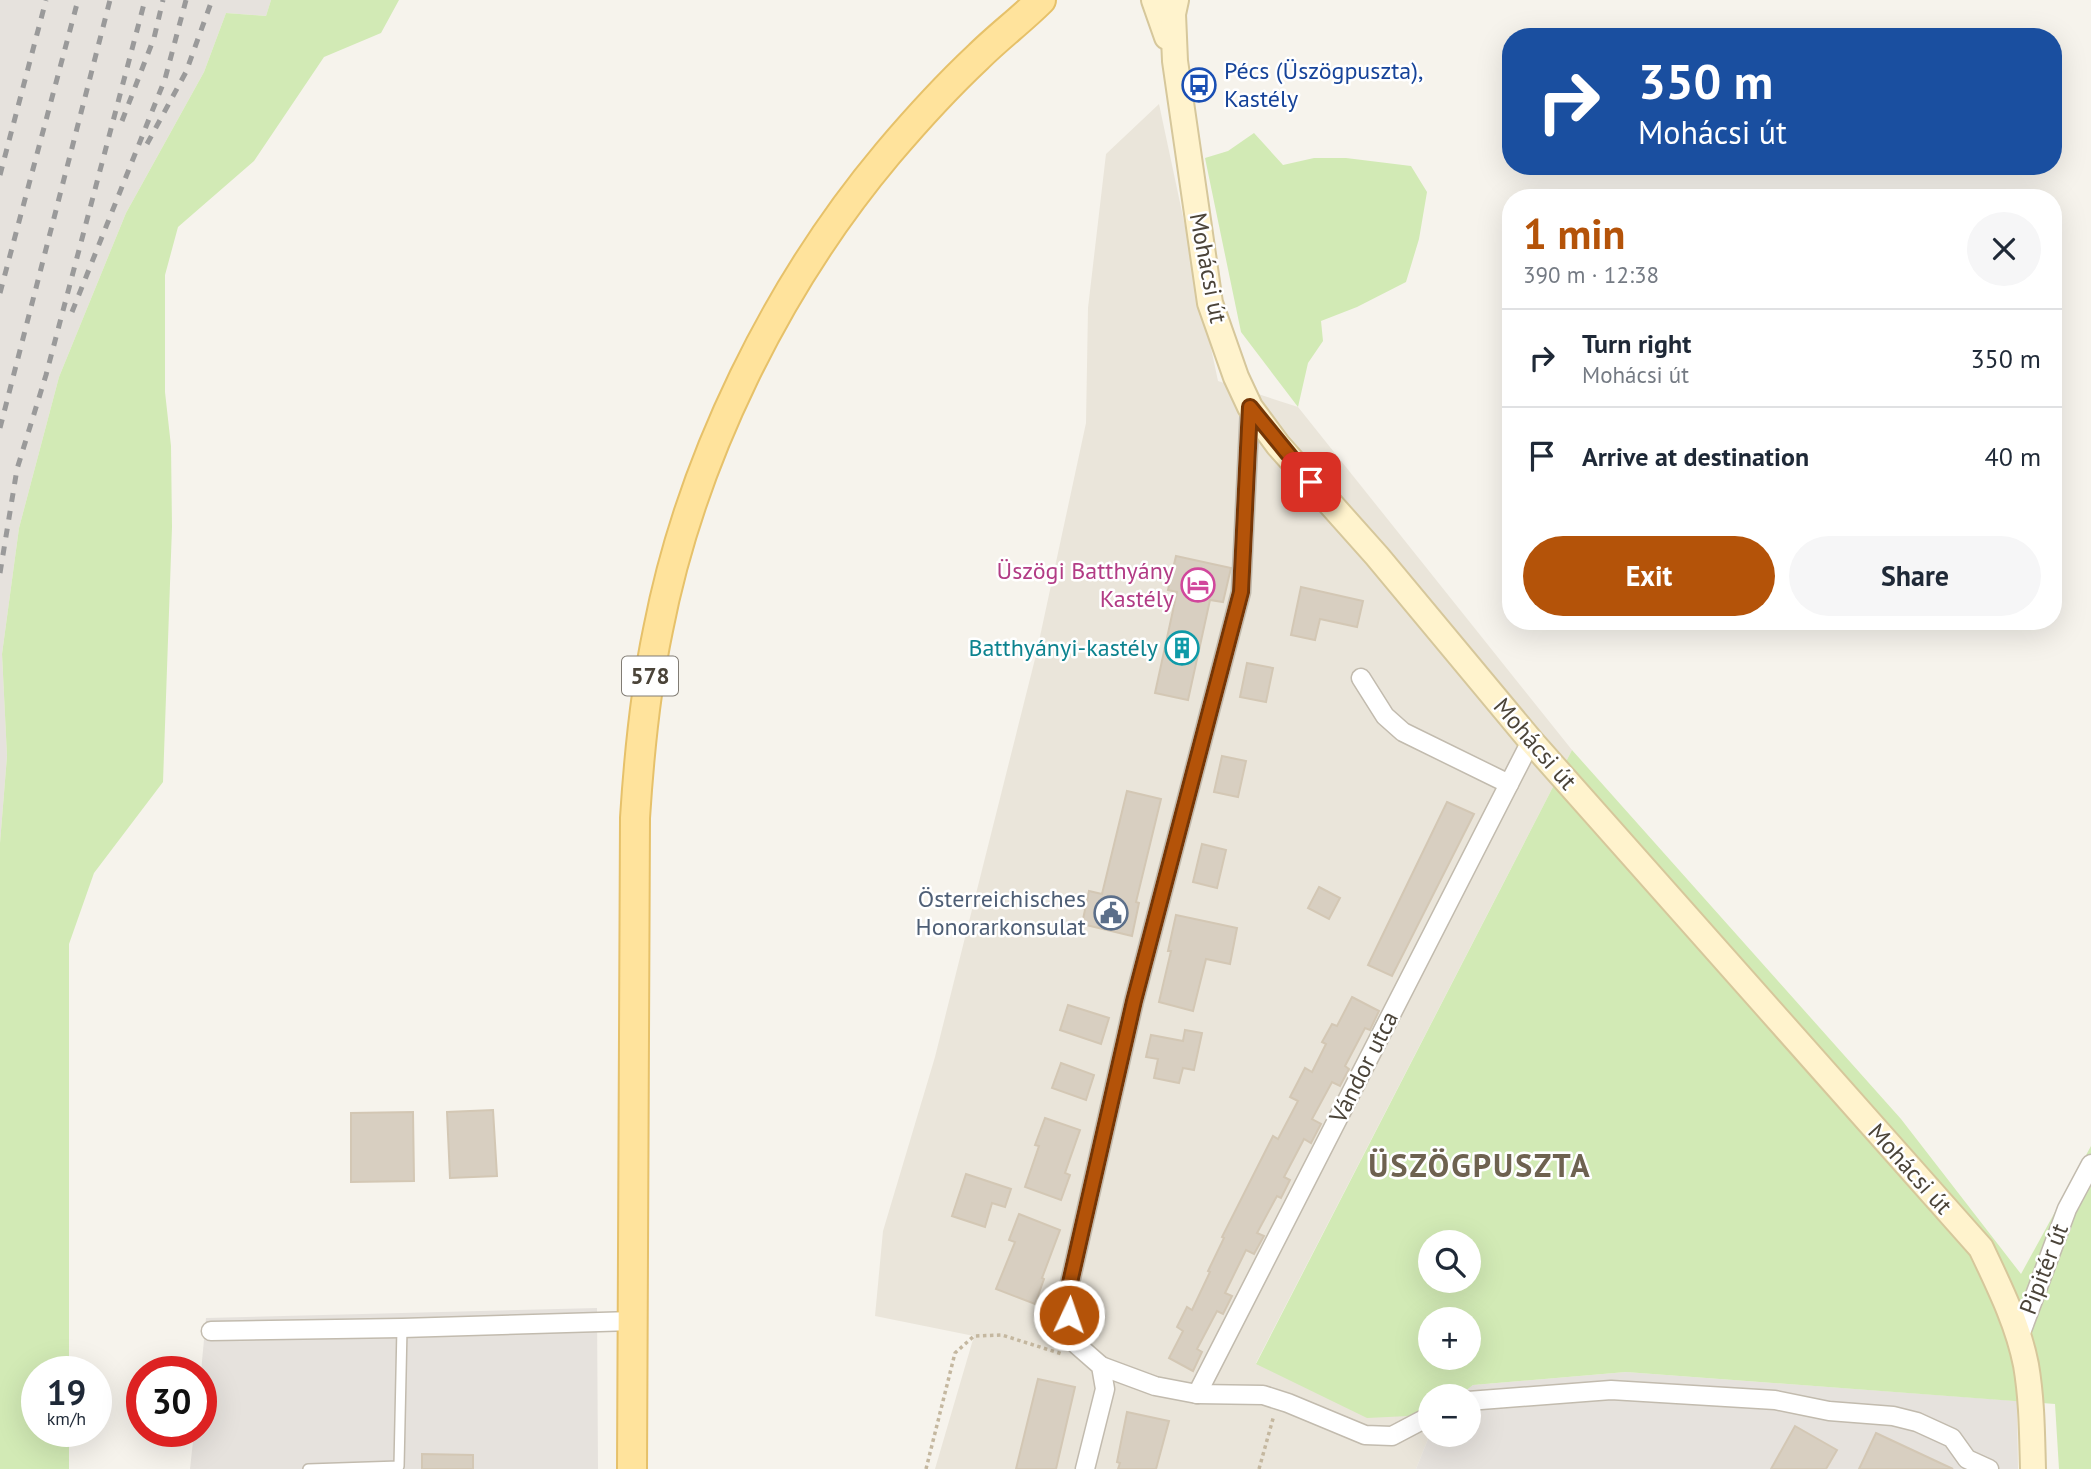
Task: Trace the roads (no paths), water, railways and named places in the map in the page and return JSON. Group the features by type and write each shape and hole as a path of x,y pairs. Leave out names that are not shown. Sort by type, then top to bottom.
{"main road":[{"path":"1154,0 1175,61"},
{"path":"1175,0 1175,61"},
{"name":"578","path":"632,1469 635,818 643,719 658,629 678,549 705,466 735,396 763,342 825,239 887,155 931,104 977,57 1041,1"},
{"name":"Mohácsi út","path":"1175,61 1210,303 1236,377 1250,407 1278,444 1377,556 1531,741 1981,1248 2005,1299 2019,1338 2025,1364 2032,1427 2033,1469"}],"street":[{"path":"1250,407 1241,592 1134,1001 1069,1287 1069,1315 1077,1345 1101,1366 1156,1386 1197,1394 1263,1395 1365,1435 1392,1436 1418,1422"},
{"path":"1361,678 1385,716 1403,732 1509,784"},
{"name":"Vándor utca","path":"1197,1394 1531,741"},
{"name":"Pipitér út","path":"2019,1338 2067,1209 2091,1164"},
{"path":"211,1331 632,1321"},
{"path":"1085,1469 1105,1389 1101,1366"},
{"path":"1481,1400 1611,1390 1776,1400 1829,1411 1893,1416 1917,1422 1952,1438 1965,1464 1989,1469"}],"lane":[{"path":"308,1469 399,1466 402,1328"}],"railway":[{"path":"0,175 46,0"},
{"path":"0,293 78,0"},
{"path":"0,428 110,0"},
{"path":"0,573 17,469 46,375 145,0"},
{"path":"122,121 154,38 163,0"},
{"path":"72,312 165,79 186,0"},
{"path":"147,144 186,72 212,0"}],"place":[{"name":"Pécs (Üszögpuszta), Kastély","path":"1199,85"},
{"name":"Üszögi Batthyány Kastély","path":"1198,585"},
{"name":"Batthyányi-kastély","path":"1182,648"},
{"name":"Österreichisches Honorarkonsulat","path":"1111,913"}],"district":[{"name":"ÜSZÖGPUSZTA","path":"1480,1166"}]}
